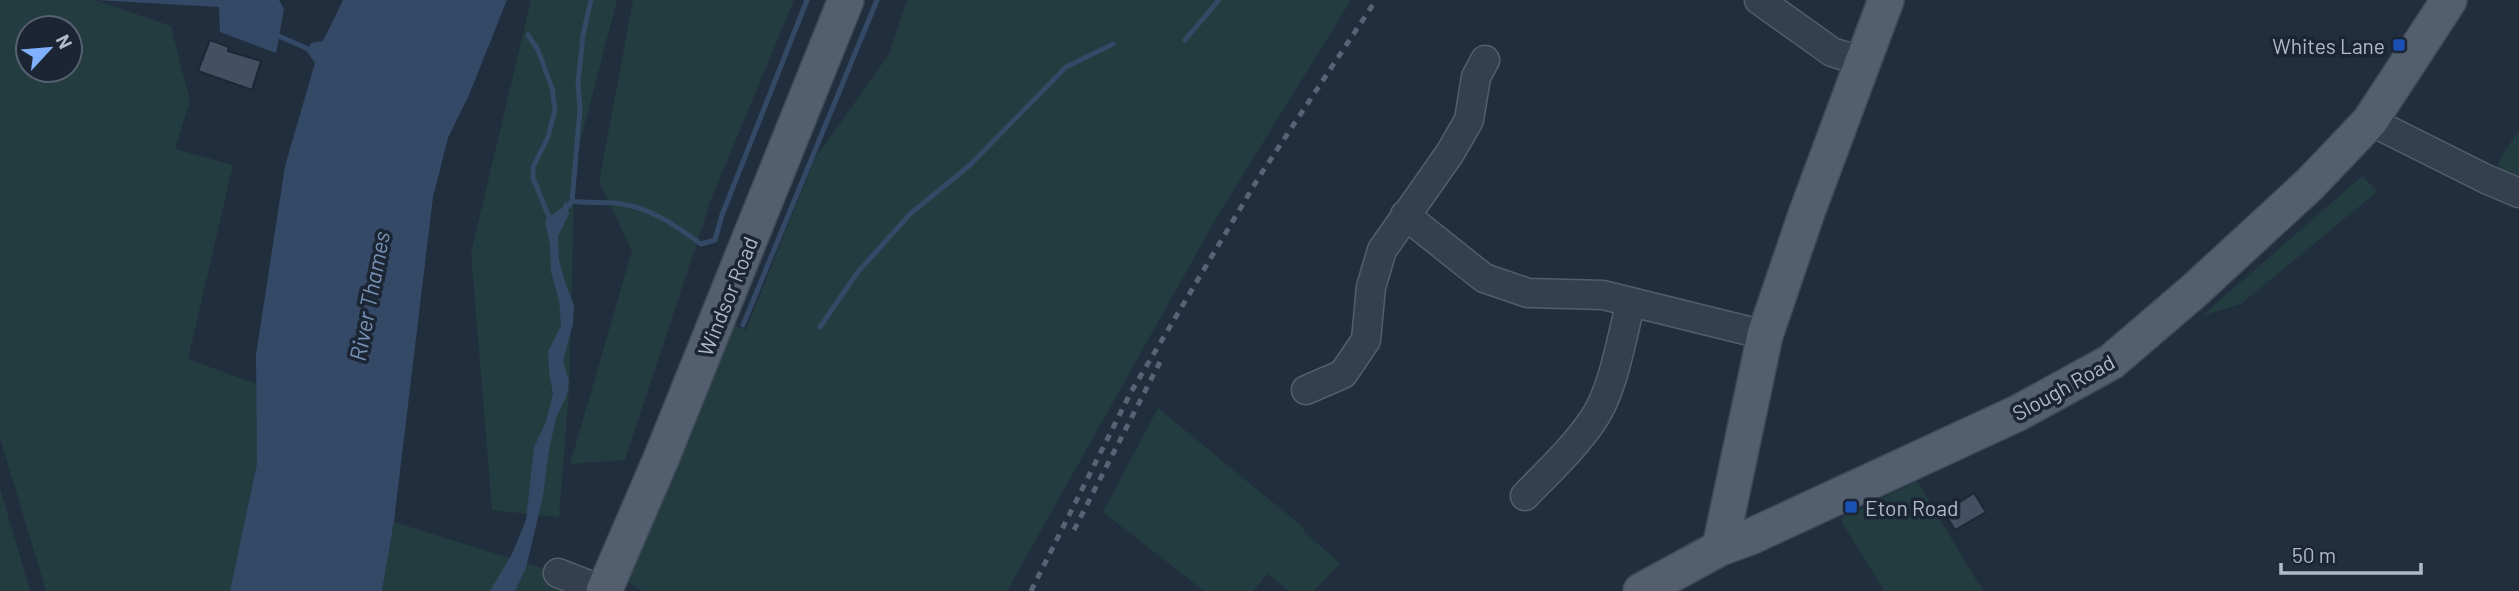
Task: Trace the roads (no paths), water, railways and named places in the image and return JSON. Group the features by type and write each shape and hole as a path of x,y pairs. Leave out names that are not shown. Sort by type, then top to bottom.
{"main road":[{"name":"Windsor Road","path":"604,591 661,459 846,0"},
{"path":"1720,548 1765,335 1807,212 1886,0"},
{"name":"Slough Road","path":"1641,591 1720,548 1750,537 2018,413 2111,362 2195,290 2310,184 2370,121 2449,0"}],"street":[{"path":"1759,0 1832,52 1864,62"},
{"path":"1306,390 1343,374 1366,340 1371,287 1382,250 1450,153 1469,120 1476,77 1485,60"},
{"path":"2370,121 2519,193"},
{"path":"1405,215 1484,278 1528,293 1603,295 1765,335"},
{"path":"1525,496 1594,419 1607,393 1631,303"},
{"path":"558,573 604,591"}],"water":[{"path":"95,0 279,0 284,9 276,53 220,32 219,7"},
{"name":"River Thames","path":"343,0 507,0 469,95 448,138 433,197 394,521 382,591 230,591 257,463 256,355 285,166 315,63 307,52 311,43 323,41"},
{"path":"566,200 569,214 558,236 559,260 574,305 573,324 563,361 569,381 567,395 556,418 543,496 526,568 515,591 490,591 512,554 526,520 534,447 546,422 553,394 548,352 561,325 545,220 562,208"}],"waterway":[{"path":"568,207 572,201 583,35 591,0"},
{"path":"572,201 633,206 664,219 701,244 715,240 722,215 807,0"},
{"path":"743,325 877,0"},
{"path":"1185,40 1219,0"},
{"path":"274,34 313,51"},
{"path":"528,35 538,50 552,88 555,110 548,137 533,167 533,178 549,217"},
{"path":"820,327 857,273 910,214 970,165 1066,67 1113,44"}],"railway":[{"path":"1031,591 1131,392 1259,177 1376,0"},
{"path":"1074,530 1160,362"}],"place":[{"name":"Whites Lane","path":"2399,45"},
{"name":"Eton Road","path":"1851,507"}]}
